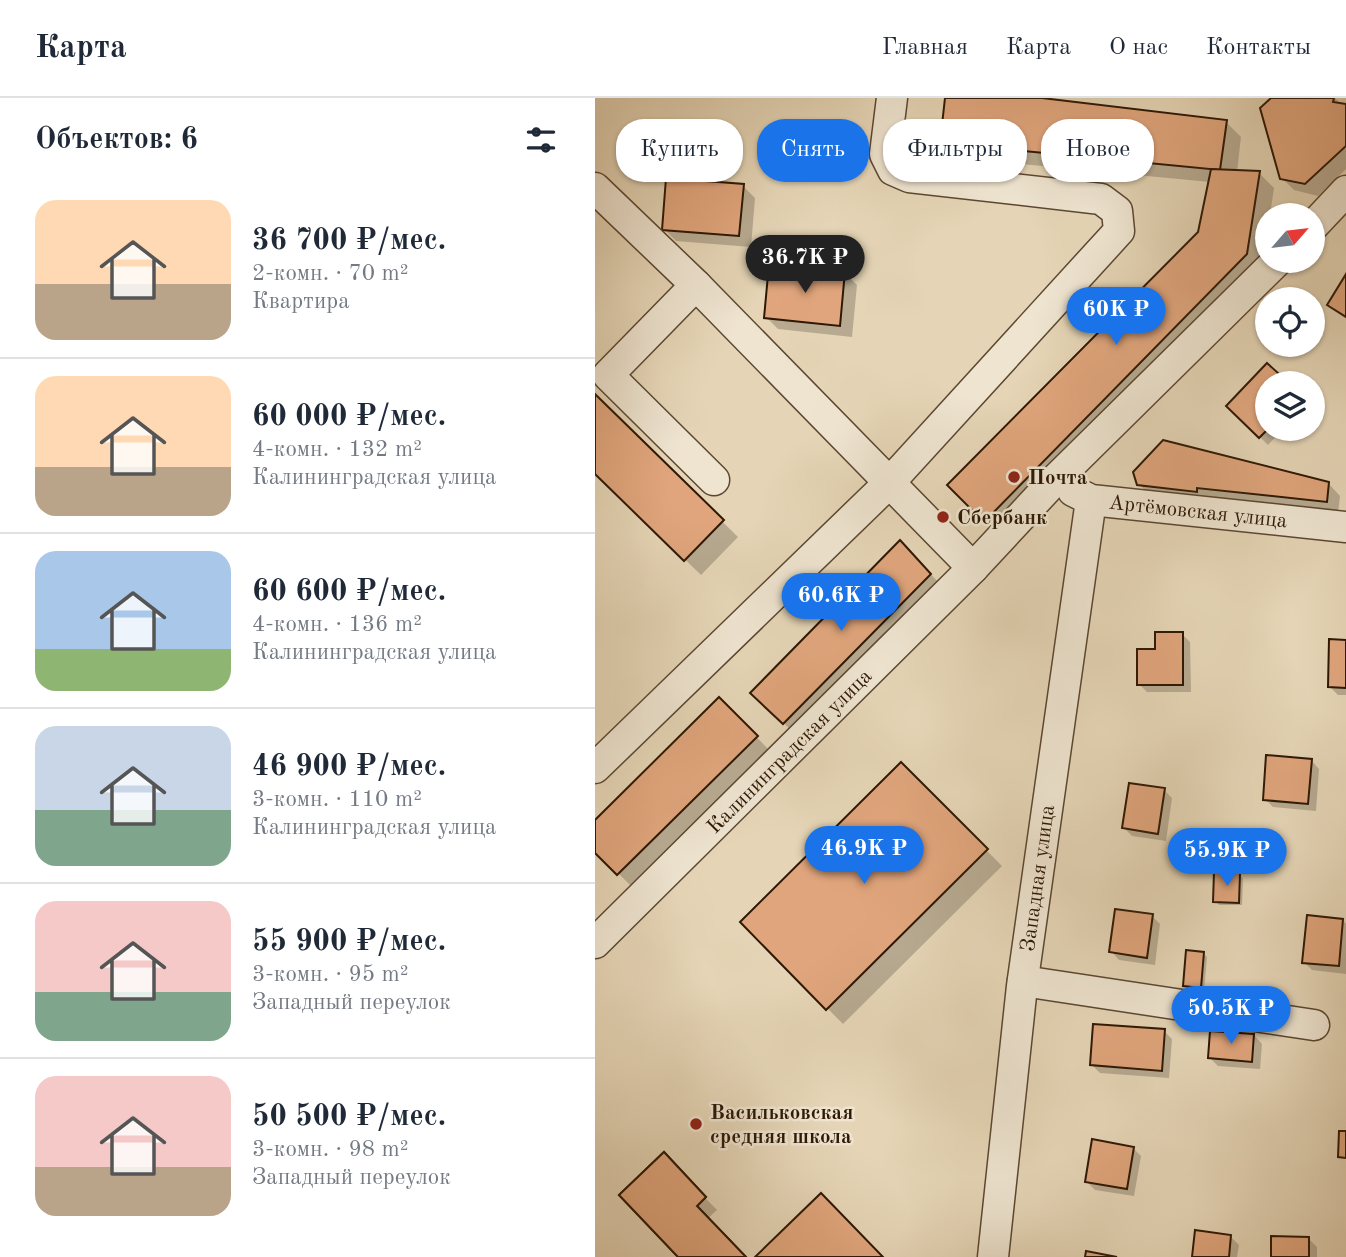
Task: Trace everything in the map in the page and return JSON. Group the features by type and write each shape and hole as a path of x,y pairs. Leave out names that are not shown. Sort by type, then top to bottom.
{"street":[{"path":"595,768 889,483 1119,231 1117,211 1101,199 909,177 893,170 885,154 892,98"},
{"path":"595,188 696,285 973,568"},
{"path":"1325,213 1346,191"},
{"name":"Калининградская улица","path":"595,943 973,568 1054,481 1265,273"},
{"path":"696,285 608,375 714,480"},
{"name":"Артёмовская улица","path":"1054,481 1091,500 1346,527"},
{"name":"Западная улица","path":"993,1257 1023,981 1091,500"},
{"path":"1023,981 1314,1025"}],"building":[{"path":"945,98 1042,98 1227,120 1220,170 1154,164 1154,119 1041,119 1041,153 1027,151 1027,119 943,119"},
{"path":"1271,98 1334,98 1333,102 1346,104 1346,146 1305,184 1280,179 1260,108"},
{"path":"1211,169 1260,171 1247,254 984,522 947,485 1198,232"},
{"path":"666,182 744,184 739,236 662,230"},
{"path":"769,264 845,271 840,326 764,318"},
{"path":"1346,274 1346,317 1327,305"},
{"path":"1267,363 1276,371 1259,371"},
{"path":"1255,376 1255,434 1226,406"},
{"path":"595,394 724,520 684,561 595,474"},
{"path":"1163,440 1329,482 1327,502 1197,488 1197,492 1137,485 1133,472"},
{"path":"900,540 931,574 783,724 750,693"},
{"path":"1155,632 1183,632 1183,685 1137,685 1137,649 1155,649"},
{"path":"1329,639 1346,640 1346,688 1328,687"},
{"path":"719,697 758,736 617,875 595,853 595,820"},
{"path":"1266,755 1312,759 1308,804 1263,800"},
{"path":"901,762 988,849 826,1010 740,922"},
{"path":"1129,783 1165,788 1158,834 1122,828"},
{"path":"1214,872 1240,873 1239,903 1213,902"},
{"path":"1115,909 1153,914 1147,958 1109,952"},
{"path":"1307,915 1343,919 1339,966 1302,963"},
{"path":"1186,950 1204,952 1201,988 1183,986"},
{"path":"1093,1024 1165,1029 1162,1071 1090,1065"},
{"path":"1210,1031 1254,1034 1252,1062 1208,1058"},
{"path":"1339,1131 1346,1131 1346,1158 1338,1157"},
{"path":"1092,1139 1134,1147 1127,1189 1085,1182"},
{"path":"664,1152 706,1197 697,1206 746,1257 678,1257 619,1195"},
{"path":"664,1152 706,1197 697,1206 746,1257 678,1257 619,1195"},
{"path":"821,1193 883,1257 755,1257"},
{"path":"1195,1230 1231,1235 1229,1257 1192,1257"},
{"path":"1271,1236 1309,1237 1309,1257 1271,1257"},
{"path":"1086,1251 1117,1257 1085,1257"}],"place":[{"name":"Почта","path":"1014,477"},
{"name":"Сбербанк","path":"943,517"},
{"name":"Васильковская средняя школа","path":"696,1124"}]}
